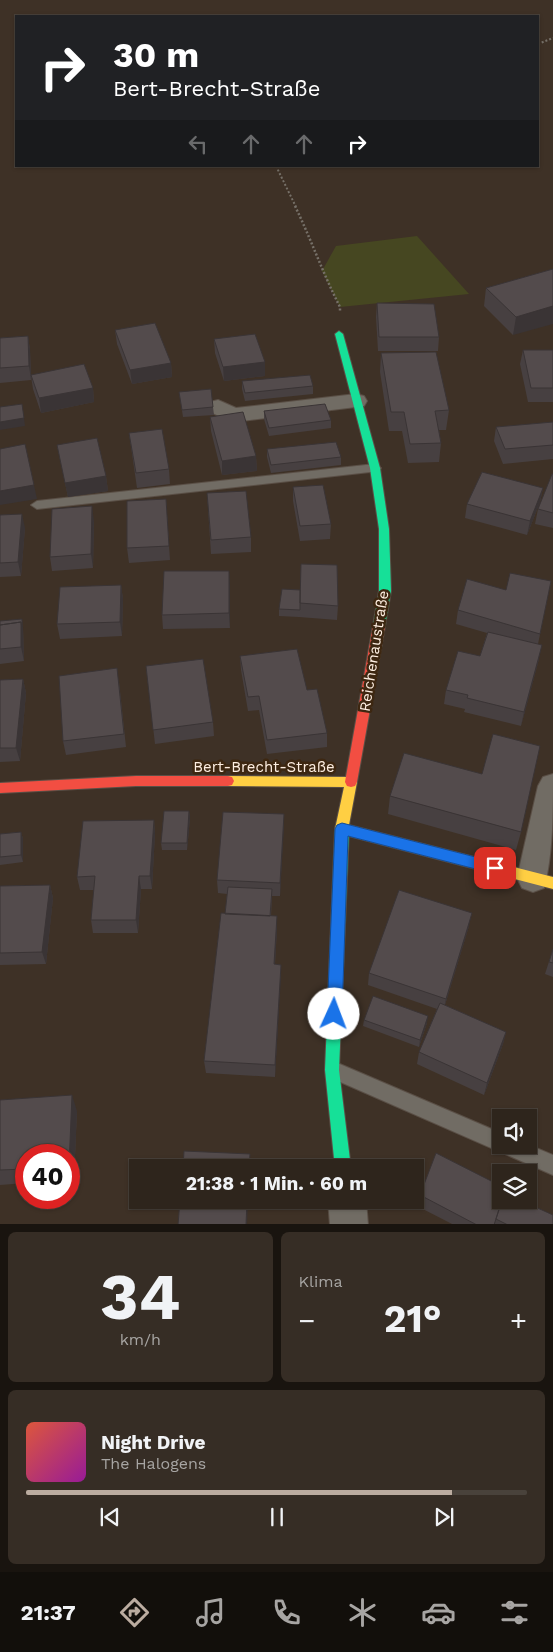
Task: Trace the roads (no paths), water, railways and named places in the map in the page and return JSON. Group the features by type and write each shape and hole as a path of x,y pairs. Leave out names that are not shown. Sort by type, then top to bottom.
{"street":[{"name":"Reichenaustraße","path":"339,334 376,468 384,529 385,591 351,782"},
{"path":"218,407 233,415 356,401"},
{"name":"Bert-Brecht-Straße","path":"0,788 136,781 351,782 342,829 332,1070 342,1159"},
{"path":"342,829 543,880 553,786"},
{"path":"348,1209 349,1224"}],"lane":[{"path":"37,505 376,468"},
{"path":"332,1070 492,1139"},
{"path":"527,1154 553,1165"}]}
